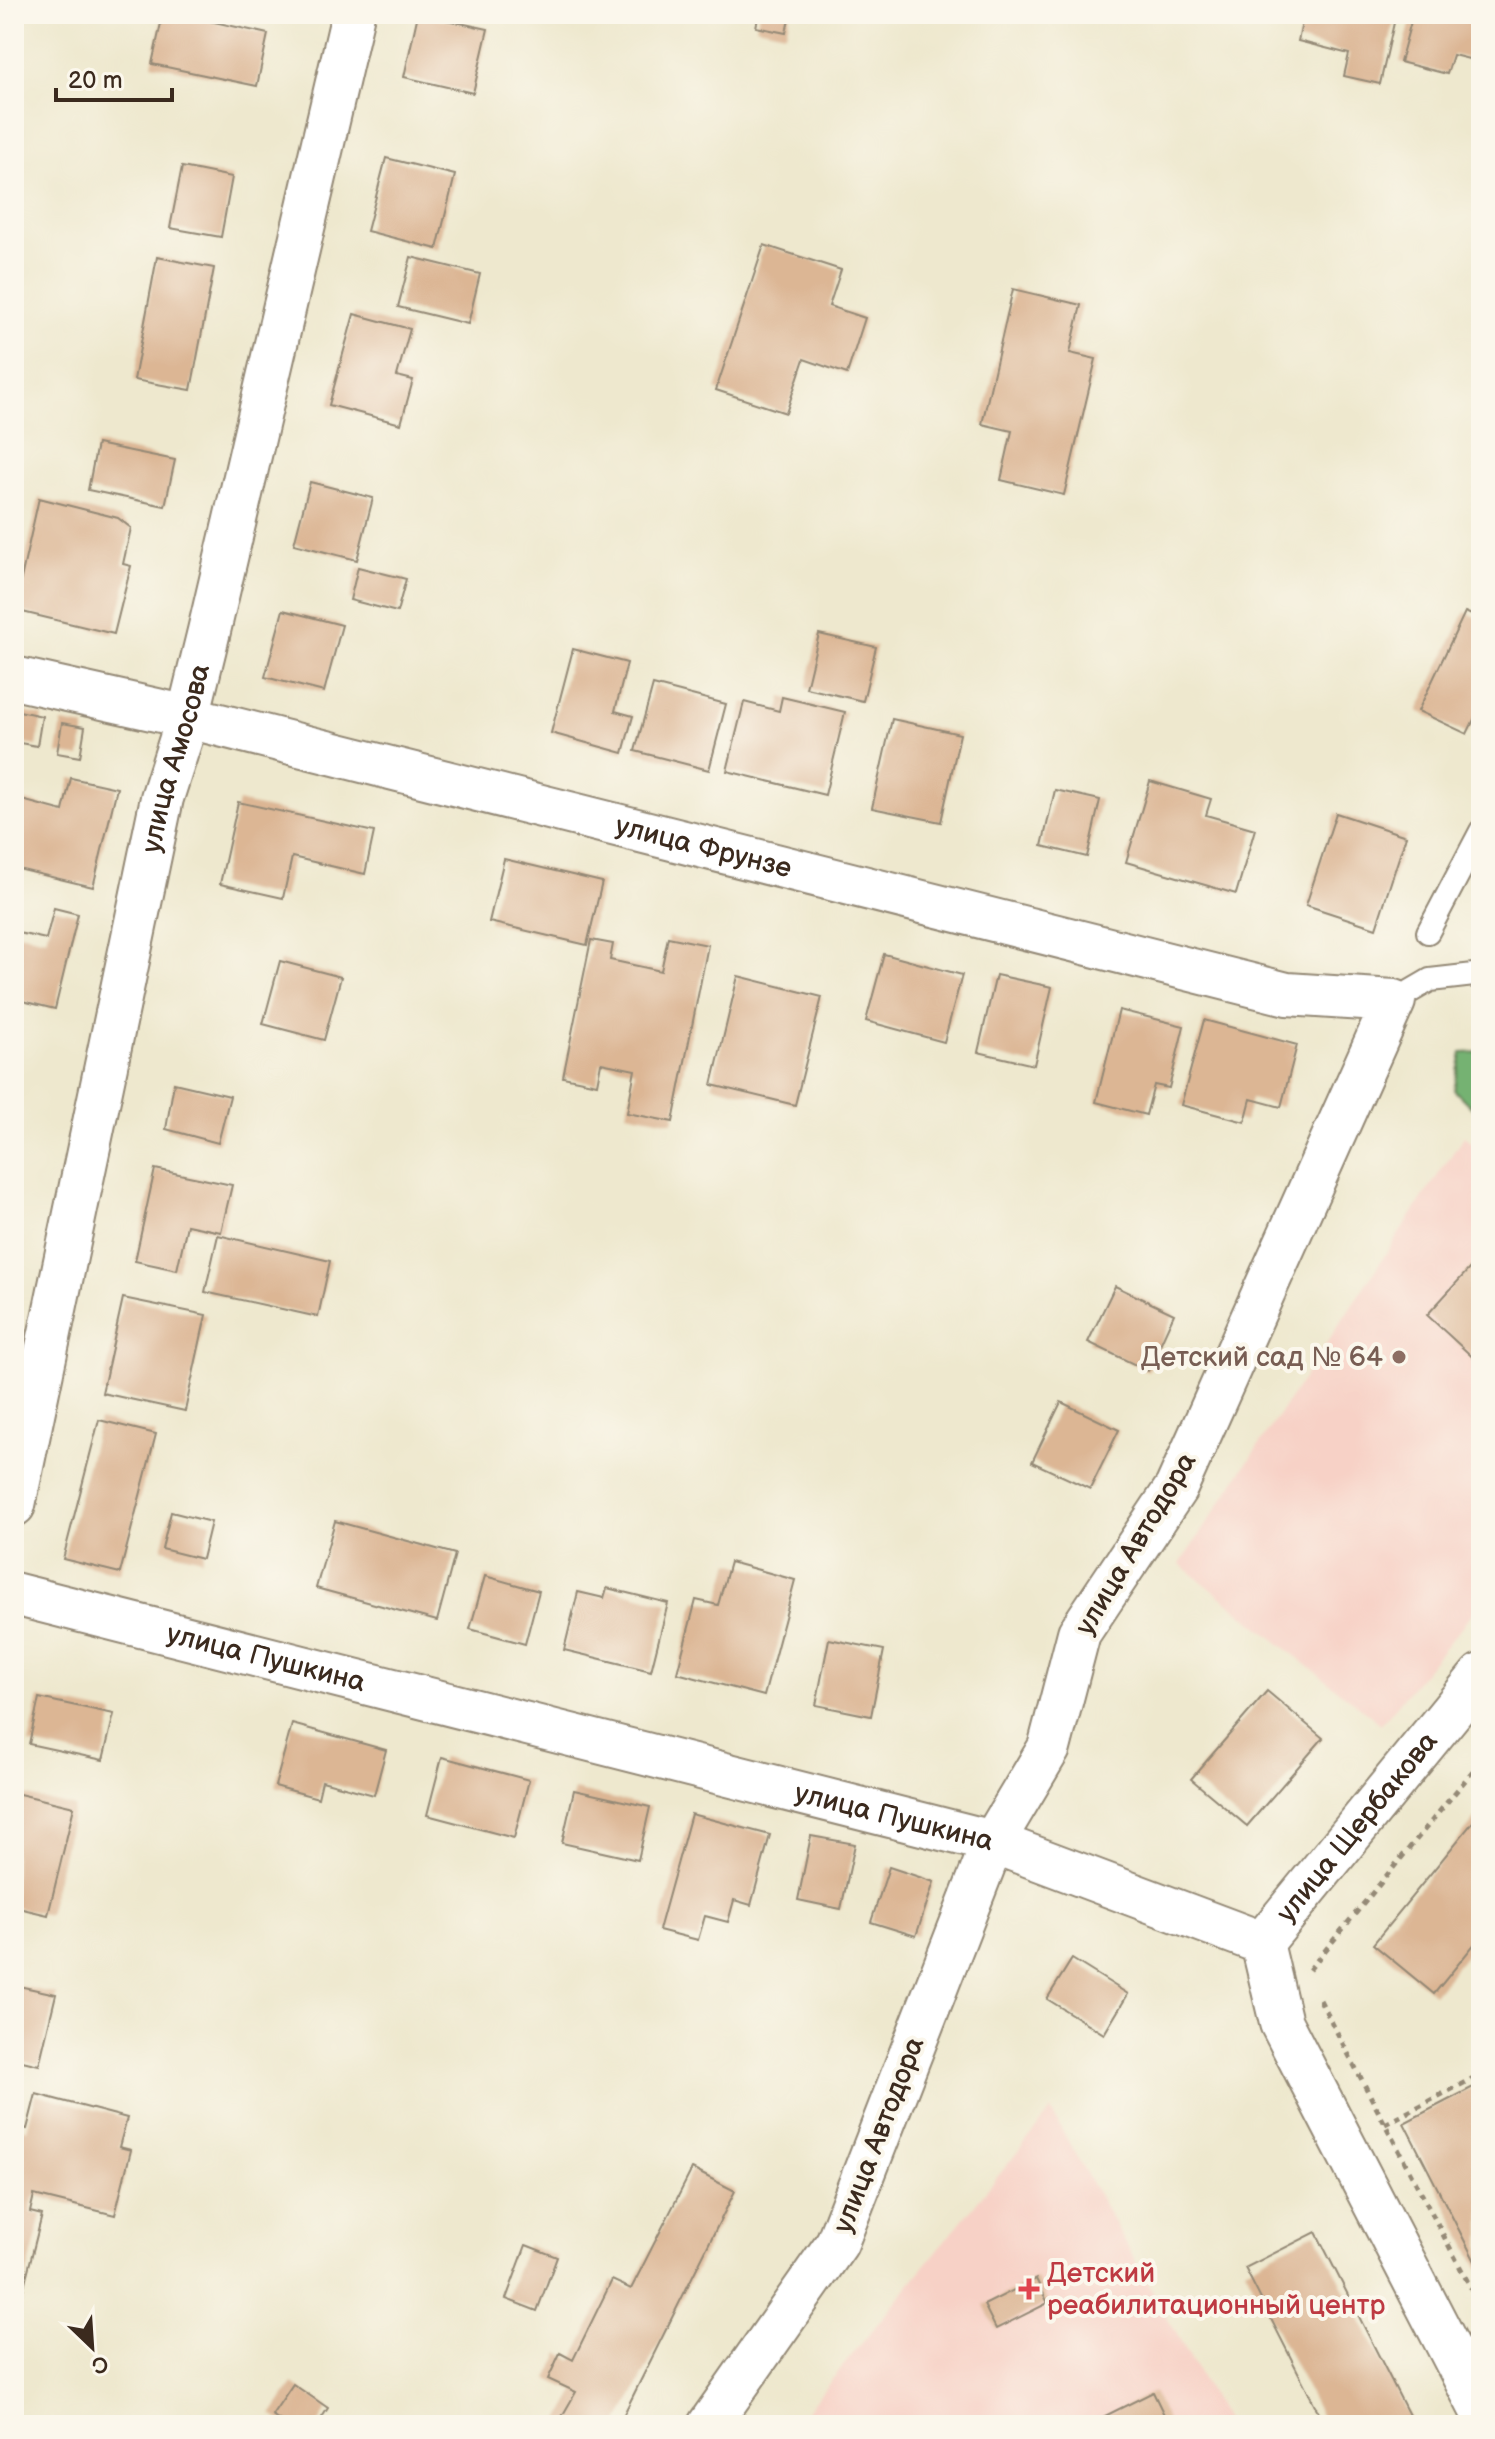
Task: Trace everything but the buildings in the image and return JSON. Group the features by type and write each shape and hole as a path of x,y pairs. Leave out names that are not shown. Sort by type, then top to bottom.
{"street":[{"name":"улица Амосова","path":"14,1505 162,798 188,717 353,14"},
{"name":"улица Фрунзе","path":"14,678 188,717 1287,994 1394,1001"},
{"name":"улица Автодора","path":"709,2425 837,2243 993,1842 1049,1748 1079,1633 1176,1488 1394,1001"},
{"name":"улица Пушкина","path":"14,1594 993,1842 1262,1943"},
{"name":"улица Щербакова","path":"1262,1943 1481,1675"},
{"path":"1262,1943 1281,2023 1481,2410"}],"lane":[{"path":"1428,932 1481,831"},
{"path":"1394,1001 1430,980 1474,975 1481,977"}],"path":[{"path":"1306,1974 1481,1761"},
{"path":"1314,1987 1481,2307"},
{"path":"1385,2124 1481,2074"}],"shaded area":[{"name":"Детский сад № 64","path":"1464,1136 1481,1150 1481,1603 1381,1724 1180,1564"},
{"name":"Детский реабилитационный центр","path":"1051,2111 1228,2425 795,2425"}],"green space":[{"path":"1481,1052 1481,1117 1454,1090 1462,1053"}],"place":[{"name":"Детский сад № 64","path":"1399,1357"},
{"name":"Детский реабилитационный центр","path":"1029,2289"}]}
